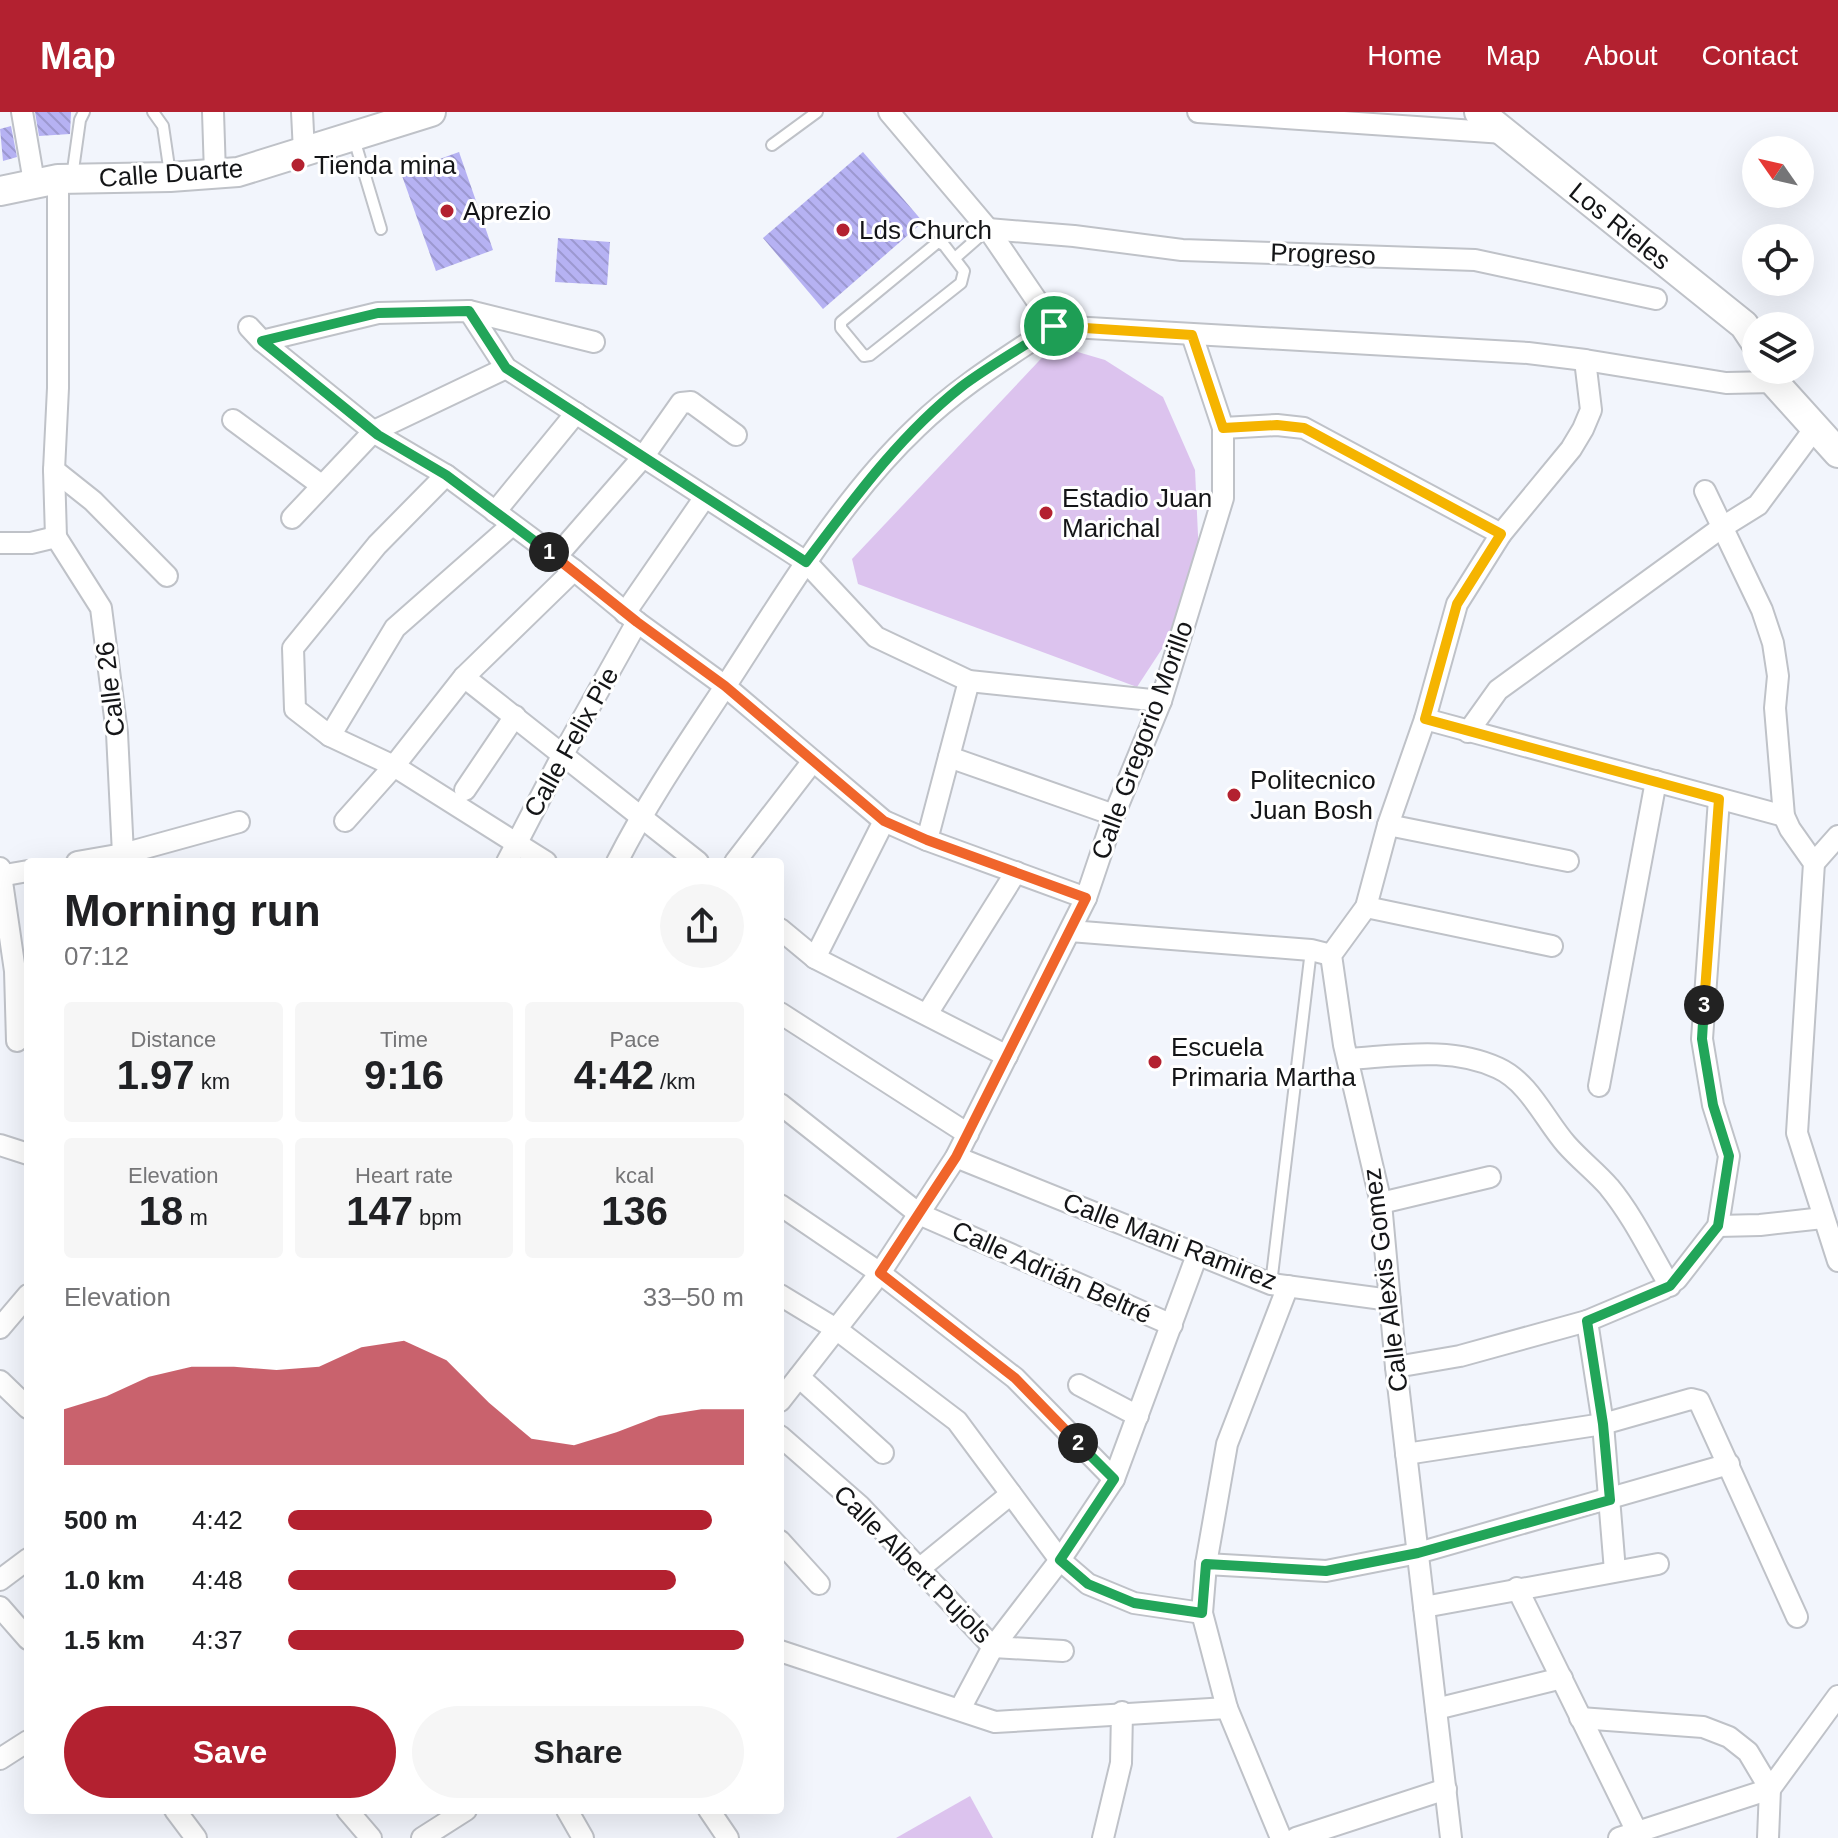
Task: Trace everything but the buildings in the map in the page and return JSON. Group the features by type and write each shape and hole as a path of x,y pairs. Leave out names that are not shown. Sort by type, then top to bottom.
{"street":[{"path":"0,543 31,543 56,537 54,470 58,388 54,180 22,112"},
{"path":"213,112 215,174"},
{"path":"302,112 304,152"},
{"name":"Calle Duarte","path":"0,191 54,180 238,172 431,112"},
{"path":"889,112 988,229 1054,326"},
{"path":"1198,112 1504,133"},
{"name":"Los Rieles","path":"1479,112 1742,323"},
{"name":"Progreso","path":"988,229 1182,250 1475,260 1656,299"},
{"path":"469,311 506,368 806,562 876,637 969,681 1161,701"},
{"path":"594,342 469,311 378,313 255,334 374,431 446,475 574,570 631,618 725,686 884,821 927,840 1086,898"},
{"path":"619,858 641,815 806,562 863,488 915,428 962,387 1054,326 1513,352 1585,360 1726,383 1742,381"},
{"name":"Calle Gregorio Morillo","path":"784,1396 880,1273 956,1157 1086,898 1114,815 1161,701 1223,498 1223,428 1192,335"},
{"path":"1070,931 1321,953 1366,907 1388,825 1425,719 1457,604 1501,534 1571,449 1583,429 1591,410 1585,360"},
{"path":"292,518 374,431 506,368"},
{"path":"1778,384 1838,453"},
{"path":"556,557 643,457 681,403 691,402 736,435"},
{"path":"495,512 576,413"},
{"path":"233,420 321,485"},
{"path":"1223,428 1277,425 1304,428 1501,534"},
{"path":"1468,732 1498,690 1721,528 1758,505 1815,428"},
{"path":"54,470 93,501 167,576"},
{"path":"446,475 377,545 293,648 295,709 330,736 394,766 512,853"},
{"path":"1705,491 1762,610 1773,643 1778,676 1775,708 1784,816 1814,863"},
{"name":"Calle Felix Pie","path":"512,853 631,618 705,497"},
{"path":"330,736 395,628 512,525"},
{"name":"Calle 26","path":"56,537 101,608 117,733 123,854"},
{"path":"345,821 394,766 464,677 574,570"},
{"path":"464,677 693,858"},
{"path":"927,840 969,681"},
{"path":"465,790 515,716"},
{"path":"1425,719 1784,816"},
{"path":"949,757 1114,815"},
{"path":"738,858 813,761"},
{"path":"1599,1086 1656,781"},
{"path":"1396,1367 1460,1356 1587,1321 1670,1286 1718,1226 1729,1156 1713,1105 1702,1039 1719,799"},
{"path":"815,958 884,821"},
{"path":"100,858 239,822"},
{"path":"1388,825 1568,861"},
{"path":"1838,836 1814,863 1796,1122 1838,1261"},
{"path":"0,868 21,973 15,1041"},
{"path":"0,876 24,872"},
{"path":"927,1014 1016,872"},
{"path":"1366,907 1552,946"},
{"path":"784,932 815,958 1007,1056"},
{"name":"Calle Alexis Gomez","path":"1321,953 1381,1203 1396,1367 1451,1838"},
{"path":"784,1016 968,1134"},
{"path":"1348,1059 1433,1053 1499,1068 1514,1079 1542,1110 1566,1144 1610,1189 1670,1286"},
{"name":"Calle Adrián Beltré","path":"784,1107 919,1214 1172,1325"},
{"path":"0,1145 24,1153"},
{"name":"Calle Mani Ramirez","path":"956,1157 1197,1255 1280,1285 1390,1300"},
{"path":"1381,1203 1490,1177"},
{"path":"784,1208 880,1273 1015,1378 1114,1479"},
{"path":"1718,1226 1823,1218"},
{"path":"960,1709 993,1647 1060,1560 1114,1479 1197,1255"},
{"path":"1280,1285 1227,1444 1206,1564 1202,1613 1227,1708 1281,1838"},
{"path":"784,1297 836,1329 957,1421 1060,1560 1088,1584 1134,1603 1202,1613"},
{"path":"0,1328 24,1300"},
{"path":"1587,1321 1603,1424 1615,1571"},
{"path":"799,1377 883,1453"},
{"path":"0,1381 24,1404"},
{"path":"1079,1385 1138,1416"},
{"path":"1406,1454 1603,1424 1691,1399 1699,1401 1797,1617"},
{"name":"Calle Albert Pujols","path":"784,1440 860,1506 993,1647 1063,1651"},
{"path":"1206,1564 1326,1571 1418,1553 1729,1464"},
{"path":"919,1569 1011,1494"},
{"path":"784,1545 819,1584"},
{"path":"0,1580 24,1562"},
{"path":"1424,1607 1658,1564"},
{"path":"1517,1588 1562,1678 1632,1836 1770,1789 1838,1696"},
{"path":"0,1607 24,1634"},
{"path":"784,1652 995,1722 1227,1708"},
{"path":"1436,1709 1562,1678"},
{"path":"1103,1838 1121,1763 1122,1712"},
{"path":"1580,1718 1703,1727 1729,1737 1748,1752 1770,1789 1768,1838"},
{"path":"0,1759 24,1744"},
{"path":"1296,1838 1446,1789"},
{"path":"178,1814 196,1838"},
{"path":"350,1814 371,1838"},
{"path":"422,1838 460,1814"},
{"path":"569,1814 583,1838"},
{"path":"712,1814 728,1838"}],"lane":[{"path":"54,180 84,112"},
{"path":"153,112 163,126 170,177"},
{"path":"772,145 817,112"},
{"path":"353,137 381,229"},
{"path":"955,258 988,229"},
{"path":"938,242 944,245 955,258 964,271 961,283 870,355 859,352 841,328 844,318 933,244 938,242"},
{"path":"1280,1285 1321,953"}],"shaded area":[{"name":"Estadio Juan Marichal","path":"1054,345 1105,360 1163,397 1195,470 1199,557 1171,635 1137,687 858,584 852,559"},
{"path":"970,1796 993,1838 896,1838"}],"place":[{"name":"Tienda mina","path":"298,165"},
{"name":"Aprezio","path":"447,211"},
{"name":"Lds Church","path":"843,230"},
{"name":"Estadio Juan Marichal","path":"1046,513"},
{"name":"Politecnico Juan Bosh","path":"1234,795"},
{"name":"Escuela Primaria Martha","path":"1155,1062"}],"route":[{"path":"469,311 506,368 806,562 863,488 915,428 962,387 1054,326 1192,335 1223,428 1277,425 1304,428 1501,534 1457,604 1425,719 1719,799 1702,1039 1713,1105 1729,1156 1718,1226 1677,1279 1670,1286 1587,1321 1603,1424 1610,1500 1418,1553 1326,1571 1206,1564 1202,1613 1134,1603 1088,1584 1060,1560 1114,1479 1015,1378 880,1273 956,1157 1086,898 927,840 884,821 725,686 446,475 378,435 262,341 378,313 469,311"}]}
